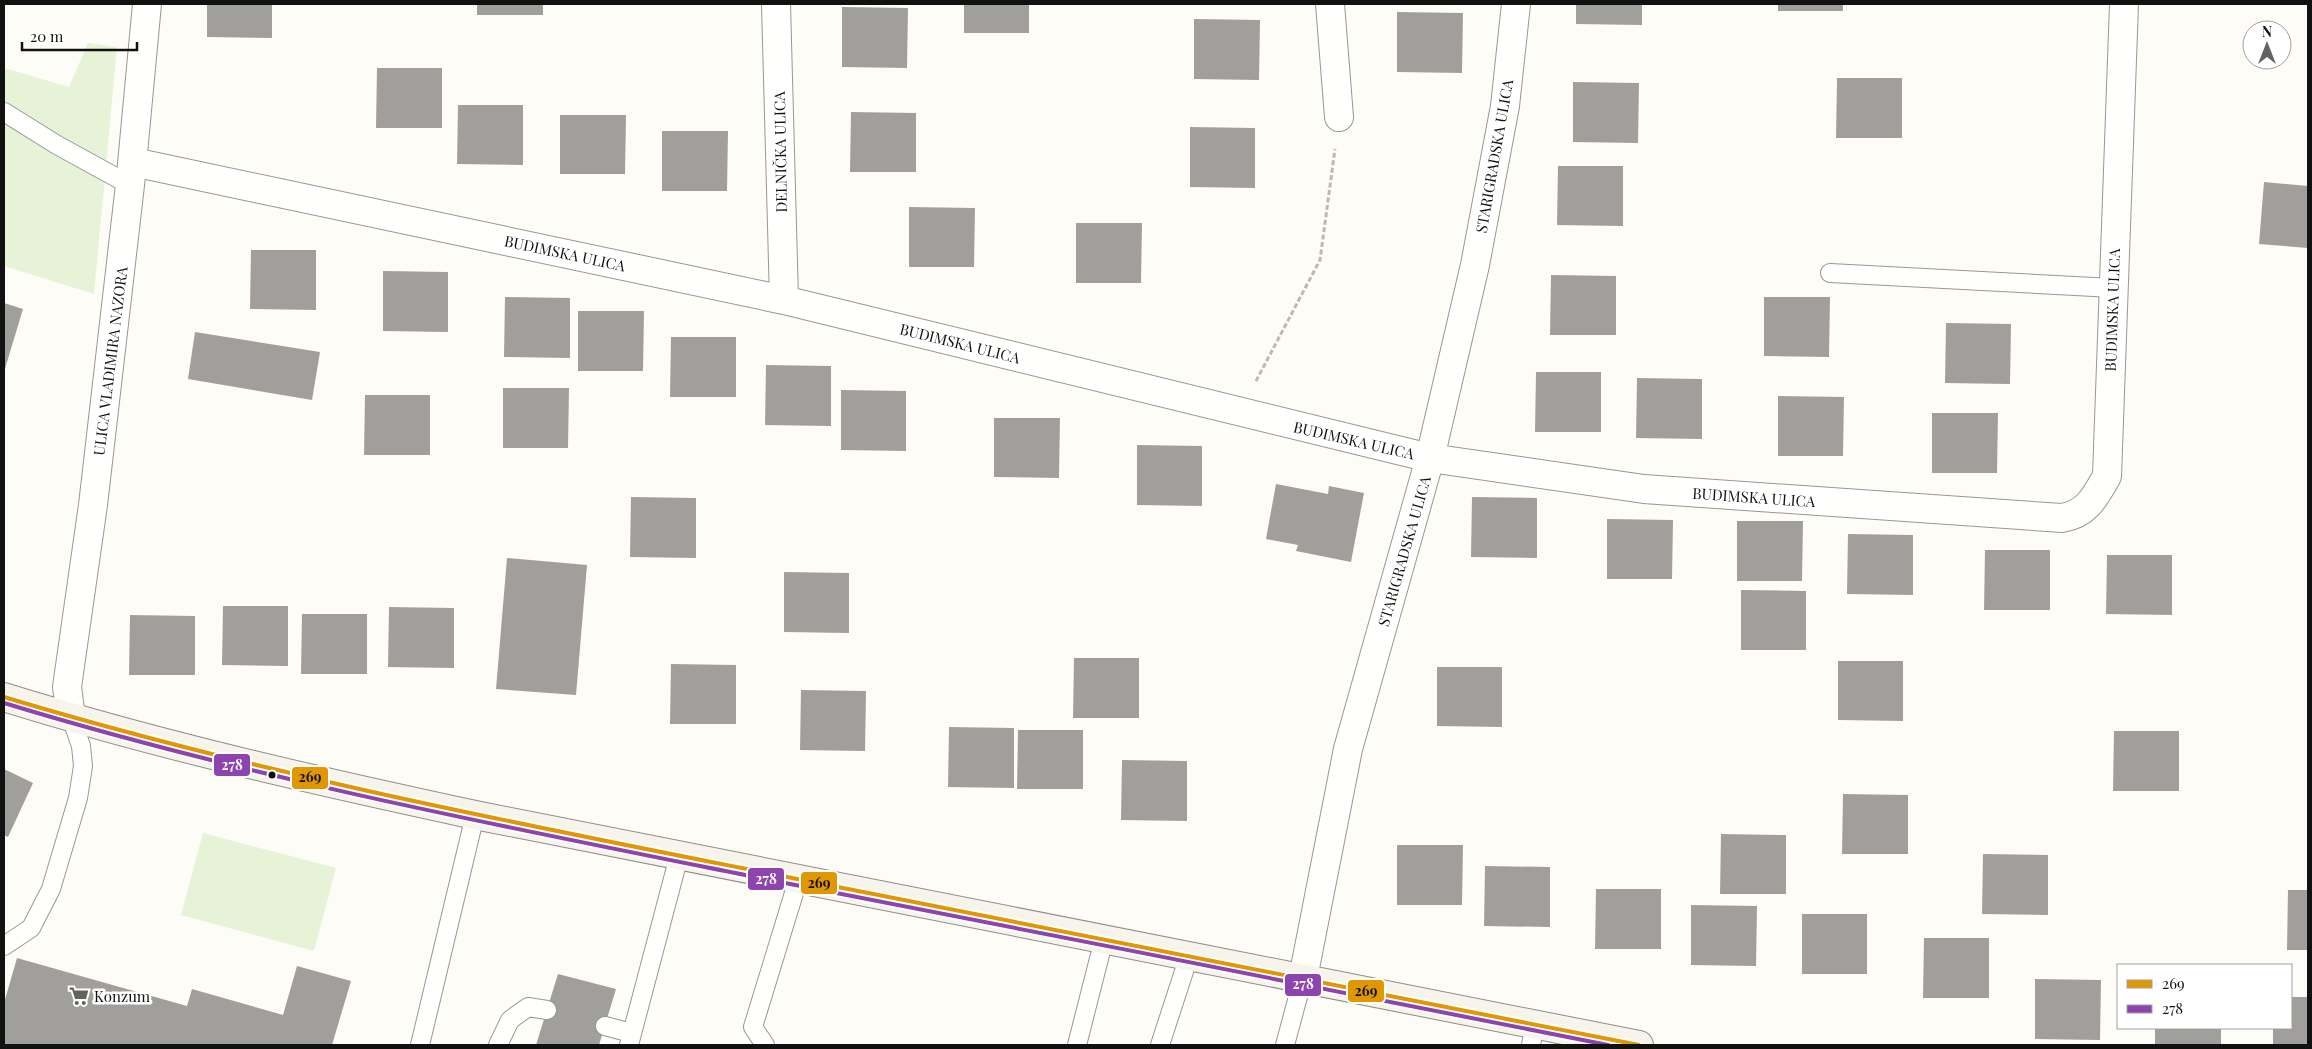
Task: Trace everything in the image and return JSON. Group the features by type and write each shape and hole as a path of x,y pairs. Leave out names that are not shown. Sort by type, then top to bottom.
{"main road":[{"path":"4,697 71,717 323,782 475,815 1302,978 1533,1035 1639,1045"}],"street":[{"name":"ULICA VLADIMIRA NAZORA","path":"71,717 67,687 93,505 132,174 147,4"},
{"name":"DELNIČKA ULICA","path":"776,4 784,300"},
{"path":"1330,4 1340,116"},
{"name":"STARIGRADSKA ULICA","path":"1302,978 1348,749 1430,458 1484,219 1505,106 1516,4"},
{"name":"BUDIMSKA ULICA","path":"132,174 784,300 1430,458 1644,489 2062,518 2076,516 2094,498 2107,476 2124,4"}],"lane":[{"path":"4,112 57,145 132,174"},
{"path":"1830,272 2113,288"},
{"path":"4,946 31,928 52,889 78,798 83,766 81,746 71,717"},
{"path":"420,1045 475,815"},
{"path":"605,1026 630,1039 680,856"},
{"path":"765,1045 753,1027 798,880"},
{"path":"1077,1045 1104,939"},
{"path":"1160,1045 1189,956"},
{"path":"1286,1045 1302,978"},
{"path":"498,1045 510,1020 528,1007 547,1010"}],"path":[{"path":"1240,412 1320,260 1340,116"}],"green space":[{"path":"88,43 117,47 94,294 4,266 4,68 69,87"},
{"path":"203,833 336,868 314,951 181,915"}],"building":[{"path":"207,4 272,4 272,38 207,37"},
{"path":"477,4 543,4 543,15 477,15"},
{"path":"964,4 1029,4 1029,33 964,33"},
{"path":"1576,4 1642,4 1642,25 1576,24"},
{"path":"1778,4 1843,4 1843,11 1778,11"},
{"path":"842,7 908,8 907,68 842,67"},
{"path":"1397,12 1463,13 1462,73 1397,72"},
{"path":"1194,19 1260,20 1259,80 1194,79"},
{"path":"377,68 442,68 442,128 376,128"},
{"path":"1837,78 1902,78 1902,138 1836,138"},
{"path":"1573,82 1639,83 1638,143 1573,142"},
{"path":"458,105 523,105 523,165 457,164"},
{"path":"851,112 916,113 916,172 850,172"},
{"path":"560,115 626,115 625,174 560,174"},
{"path":"1190,127 1255,128 1255,188 1190,187"},
{"path":"662,131 728,131 727,191 662,191"},
{"path":"1558,166 1623,166 1623,226 1557,225"},
{"path":"2264,182 2308,186 2308,248 2259,244"},
{"path":"909,207 975,208 974,267 909,267"},
{"path":"1076,223 1142,223 1141,283 1076,283"},
{"path":"251,250 316,250 316,310 250,309"},
{"path":"383,271 448,272 448,332 383,331"},
{"path":"1551,275 1616,276 1616,335 1550,335"},
{"path":"505,297 570,298 570,358 504,357"},
{"path":"1764,297 1830,297 1829,357 1764,356"},
{"path":"4,303 23,309 4,372"},
{"path":"578,311 644,311 643,371 578,371"},
{"path":"1946,323 2011,324 2010,384 1945,383"},
{"path":"195,332 320,352 312,400 188,379"},
{"path":"671,337 736,337 736,397 670,397"},
{"path":"766,365 831,366 831,426 765,425"},
{"path":"1536,372 1601,372 1601,432 1535,432"},
{"path":"1637,378 1702,379 1702,439 1636,438"},
{"path":"503,388 569,388 568,448 503,448"},
{"path":"841,390 906,391 906,451 841,450"},
{"path":"365,395 430,395 430,455 364,455"},
{"path":"1778,396 1844,397 1843,456 1778,456"},
{"path":"1932,413 1998,413 1997,473 1932,473"},
{"path":"994,418 1060,418 1059,478 994,477"},
{"path":"1137,445 1202,446 1202,506 1137,505"},
{"path":"1276,484 1328,494 1329,486 1364,493 1351,562 1296,551 1298,545 1266,539"},
{"path":"631,497 696,498 696,558 630,557"},
{"path":"1472,497 1537,498 1537,558 1471,557"},
{"path":"1607,519 1673,520 1672,579 1607,579"},
{"path":"1737,521 1803,521 1802,581 1737,581"},
{"path":"1848,534 1913,535 1913,595 1847,594"},
{"path":"1985,550 2050,550 2050,610 1984,610"},
{"path":"2107,555 2172,555 2172,615 2106,614"},
{"path":"507,558 587,565 576,695 496,689"},
{"path":"784,572 849,573 849,633 784,632"},
{"path":"1741,590 1806,591 1806,650 1741,650"},
{"path":"223,606 288,606 288,666 222,665"},
{"path":"389,607 454,608 454,668 388,667"},
{"path":"302,614 367,614 367,674 301,674"},
{"path":"130,615 195,616 195,675 129,675"},
{"path":"1074,658 1139,658 1139,718 1073,718"},
{"path":"1838,661 1903,661 1903,721 1838,720"},
{"path":"671,664 736,665 736,724 670,724"},
{"path":"1437,667 1502,667 1502,727 1437,726"},
{"path":"801,690 866,691 865,751 800,750"},
{"path":"949,727 1014,728 1014,788 948,787"},
{"path":"1018,730 1083,730 1083,789 1017,789"},
{"path":"2114,731 2179,731 2179,791 2113,791"},
{"path":"1122,760 1187,761 1187,821 1121,820"},
{"path":"4,769 33,783 8,837 4,835"},
{"path":"1843,794 1908,795 1908,854 1842,854"},
{"path":"1721,834 1786,835 1786,894 1720,894"},
{"path":"1397,845 1463,845 1462,905 1397,905"},
{"path":"1983,854 2048,855 2048,915 1982,914"},
{"path":"1485,866 1550,867 1550,927 1484,926"},
{"path":"1596,889 1661,889 1661,949 1595,949"},
{"path":"2288,890 2308,890 2308,950 2287,950"},
{"path":"1691,905 1757,906 1756,966 1691,965"},
{"path":"1802,914 1867,914 1867,974 1802,974"},
{"path":"1924,938 1989,938 1989,998 1923,998"},
{"name":"Konzum","path":"17,958 187,1006 192,989 283,1015 297,966 351,981 332,1045 4,1045 4,1003"},
{"path":"558,974 616,989 599,1045 536,1045"},
{"path":"2035,979 2101,980 2100,1040 2035,1039"},
{"path":"2292,997 2308,997 2308,1045 2273,1045 2273,1029 2292,1029"},
{"path":"2155,1029 2221,1029 2221,1045 2155,1045"}],"transit line":[{"name":"269","path":"4,697 196,750 293,774 488,817 1639,1045"},
{"name":"278","path":"4,703 99,731 195,756 484,822 1608,1045"}],"place":[{"name":"Konzum","path":"79,996"}]}
